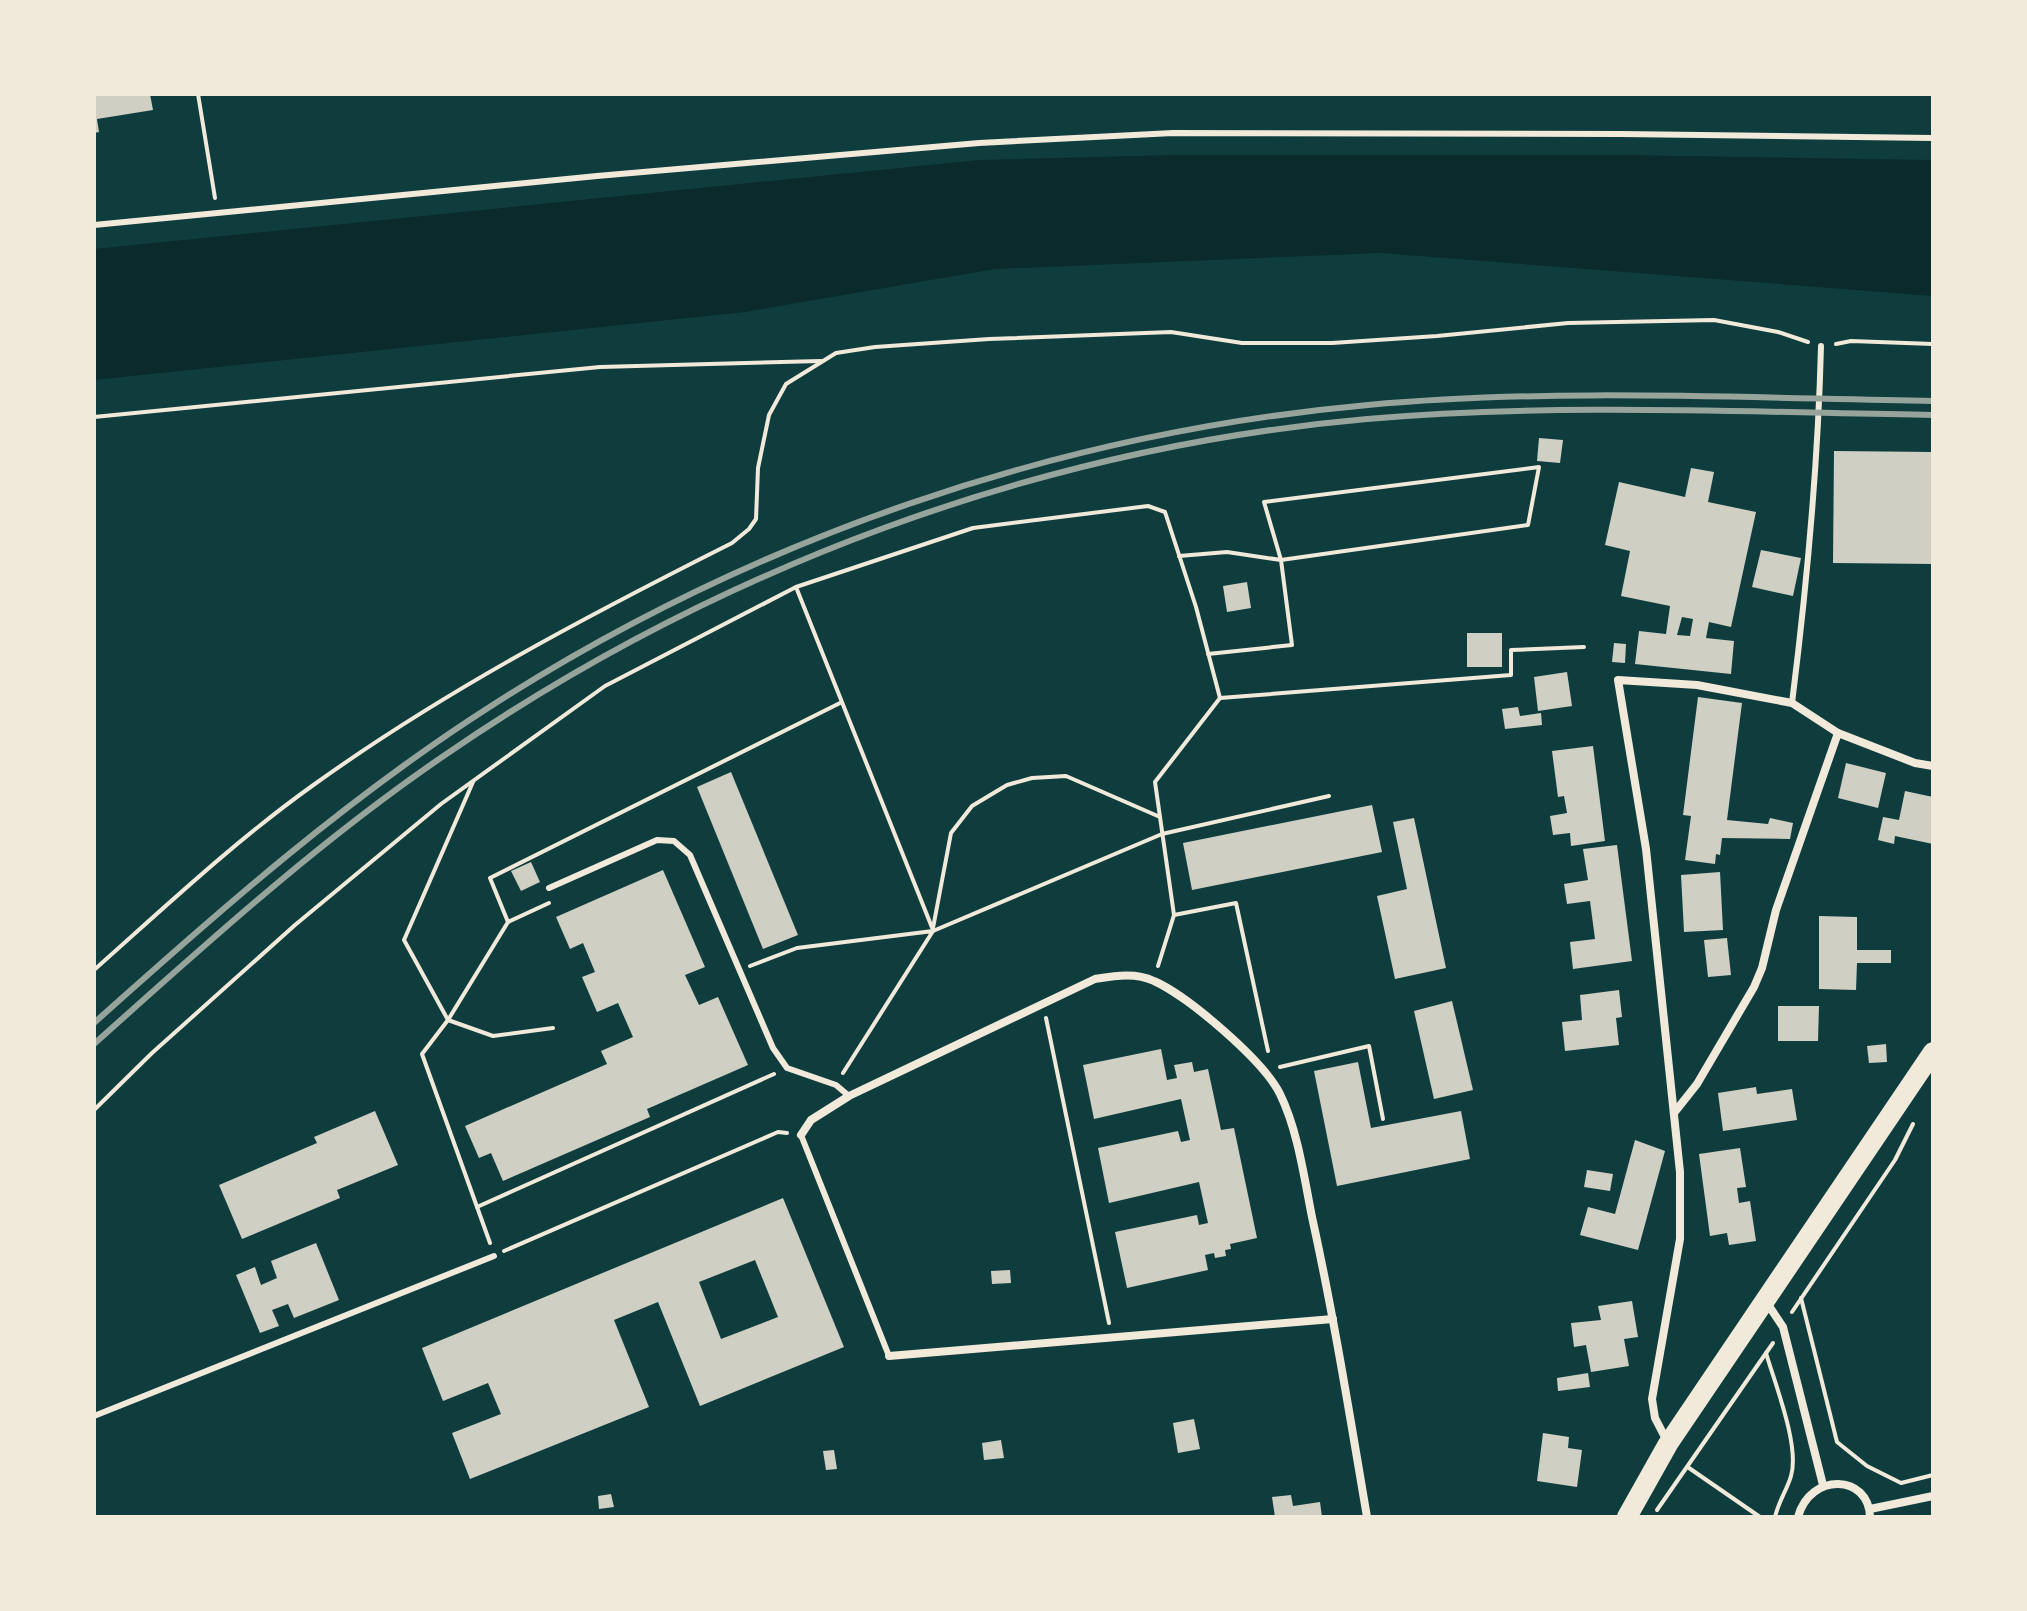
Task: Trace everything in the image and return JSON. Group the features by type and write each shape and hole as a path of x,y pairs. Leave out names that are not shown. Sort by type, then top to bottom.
{"main road":[{"path":"1627,1517 1668,1444 1933,1052"}],"street":[{"path":"1668,1444 1655,1418 1652,1399 1680,1239 1680,1172 1646,849 1618,680 1697,685 1792,703 1838,733 1915,763 1933,766"},
{"path":"1674,1113 1697,1084 1754,987 1762,968 1776,910 1838,733"},
{"path":"801,1135 811,1120 849,1096 1095,979 1124,974 1153,980 1190,1004 1269,1070 1295,1136 1333,1319 1367,1517"},
{"path":"1765,1300 1783,1327 1823,1485"},
{"path":"889,1356 1333,1319"},
{"path":"1798,1517 1801,1504 1810,1492 1823,1485 1846,1485 1865,1499 1870,1513 1933,1496"}],"lane":[{"path":"94,225 979,143 1173,133 1933,138"},
{"path":"1792,703 1806,595 1819,432 1821,346"},
{"path":"549,888 657,840 674,841 690,855 773,1048 787,1068 836,1085 849,1096"},
{"path":"801,1135 889,1356"},
{"path":"94,1416 494,1256"}],"path":[{"path":"198,94 217,212"},
{"path":"94,970 216,862 310,787 369,747 457,689 571,624 732,543 749,529 756,519 758,468 769,415 786,384 836,353 875,347 989,339 1171,332 1242,343 1332,343 1568,323 1700,320 1778,332 1821,346 1851,341 1933,344"},
{"path":"94,417 600,367 822,361"},
{"path":"1179,556 1227,552 1281,560 1528,525 1539,467 1264,502 1281,560 1292,645 1208,654"},
{"path":"94,1110 152,1053 295,925 441,804 605,686 796,587 973,528 1148,506 1165,512 1220,698"},
{"path":"796,587 933,931"},
{"path":"1153,980 1174,915 1155,782 1220,698 1511,675 1511,650 1584,647"},
{"path":"508,922 490,878 840,703"},
{"path":"836,1085 933,931 951,833 972,806 1007,785 1032,778 1066,776 1160,817"},
{"path":"474,780 404,940 448,1020 493,1036 553,1028"},
{"path":"741,969 797,948 933,931 1162,834 1329,796"},
{"path":"549,888 554,901 508,922 448,1020 422,1054 494,1256 778,1132 801,1135"},
{"path":"1174,915 1236,903 1269,1070 1369,1046 1383,1119"},
{"path":"1044,1004 1112,1338"},
{"path":"477,1207 787,1068"},
{"path":"1914,1122 1895,1160 1801,1298 1837,1442 1867,1466 1901,1483 1933,1475"},
{"path":"1653,1517 1766,1353 1794,1453 1791,1478 1780,1496 1775,1517"},
{"path":"1689,1468 1760,1517"}],"water":[{"path":"1175,155 1621,155 1933,160 1933,296 1381,253 995,269 745,312 94,380 94,249 979,160"}],"building":[{"path":"94,94 150,94 153,110 97,119 99,132 94,133"},
{"path":"1539,438 1563,440 1560,463 1537,461"},
{"path":"1834,451 1933,452 1933,564 1833,563"},
{"path":"1691,468 1714,472 1708,502 1756,512 1731,627 1709,622 1706,638 1734,641 1731,674 1635,664 1639,631 1666,634 1670,606 1621,596 1630,551 1605,545 1619,482 1685,497","holes":["1682,617 1693,619 1690,636 1677,635"]},
{"path":"1761,550 1801,558 1793,596 1752,587"},
{"path":"1247,582 1251,608 1227,612 1223,586"},
{"path":"1467,633 1502,633 1502,667 1467,667"},
{"path":"1614,643 1626,644 1625,663 1612,662"},
{"path":"1567,672 1572,706 1538,711 1534,677"},
{"path":"1698,697 1742,703 1727,820 1768,824 1770,818 1793,823 1790,839 1722,838 1720,855 1716,854 1715,864 1685,860 1691,816 1683,815"},
{"path":"1518,707 1520,716 1541,713 1542,725 1505,729 1502,709"},
{"path":"1593,746 1605,841 1571,846 1570,833 1553,835 1550,816 1567,813 1564,796 1558,797 1552,751"},
{"path":"1846,763 1886,773 1878,808 1838,798"},
{"path":"731,772 798,935 763,949 697,787"},
{"path":"1905,791 1933,797 1933,844 1895,836 1894,844 1878,840 1883,817 1899,820"},
{"path":"1372,805 1382,852 1192,890 1183,843"},
{"path":"1414,818 1446,968 1395,979 1377,896 1407,889 1393,822"},
{"path":"1617,845 1632,961 1573,969 1570,942 1595,939 1590,901 1567,904 1564,884 1588,880 1583,849"},
{"path":"531,862 540,882 521,891 511,871"},
{"path":"663,870 705,967 685,975 699,1005 718,997 748,1065 647,1109 650,1117 503,1181 491,1153 479,1158 465,1126 607,1064 601,1051 633,1037 618,1003 597,1012 582,977 595,972 583,943 570,949 556,917"},
{"path":"1720,872 1723,930 1684,932 1681,875"},
{"path":"1819,916 1857,917 1857,950 1891,950 1891,963 1857,963 1856,990 1819,989"},
{"path":"1727,938 1731,975 1708,977 1704,940"},
{"path":"1619,990 1622,1017 1616,1018 1619,1045 1565,1051 1562,1022 1582,1020 1580,995"},
{"path":"1452,1001 1473,1090 1434,1099 1414,1011"},
{"path":"1778,1006 1819,1006 1818,1041 1778,1041"},
{"path":"1886,1044 1887,1062 1869,1063 1867,1046"},
{"path":"1161,1049 1167,1080 1177,1078 1174,1065 1192,1062 1194,1072 1208,1069 1221,1130 1234,1128 1257,1238 1230,1244 1231,1249 1225,1250 1226,1256 1215,1258 1214,1253 1205,1255 1208,1270 1127,1288 1115,1232 1197,1215 1199,1225 1208,1223 1199,1182 1109,1203 1098,1148 1178,1131 1181,1142 1190,1140 1181,1099 1094,1119 1083,1065"},
{"path":"1358,1062 1371,1128 1461,1111 1470,1159 1337,1186 1314,1071"},
{"path":"1756,1087 1757,1094 1792,1089 1797,1120 1723,1131 1718,1093"},
{"path":"375,1111 398,1165 337,1190 340,1198 242,1239 219,1185 317,1143 314,1137"},
{"path":"1635,1140 1665,1151 1638,1250 1580,1235 1588,1207 1615,1214"},
{"path":"1740,1148 1746,1187 1737,1188 1739,1203 1750,1201 1756,1241 1729,1245 1727,1233 1710,1236 1699,1154"},
{"path":"1587,1170 1613,1174 1610,1191 1584,1187"},
{"path":"783,1198 844,1347 700,1406 658,1302 614,1320 649,1407 470,1479 452,1433 501,1414 488,1383 443,1401 422,1348","holes":["755,1260 778,1317 721,1339 699,1282"]},
{"path":"316,1243 339,1300 294,1318 288,1304 272,1310 279,1326 260,1333 236,1275 255,1267 261,1285 277,1278 271,1261"},
{"path":"1010,1270 1011,1283 992,1284 991,1271"},
{"path":"1632,1301 1638,1337 1624,1339 1629,1366 1591,1372 1586,1345 1574,1347 1571,1323 1601,1320 1598,1306"},
{"path":"1588,1373 1590,1387 1558,1391 1557,1378"},
{"path":"1194,1419 1200,1449 1178,1453 1173,1423"},
{"path":"1543,1433 1569,1437 1568,1448 1582,1450 1577,1487 1537,1481"},
{"path":"1001,1440 1004,1458 984,1460 982,1443"},
{"path":"834,1450 837,1469 826,1470 823,1451"},
{"path":"611,1494 614,1507 599,1509 598,1496"},
{"path":"1291,1495 1293,1506 1320,1502 1322,1517 1275,1517 1272,1497"}],"railway":[{"path":"94,1023 236,898 334,818 488,708 588,648 692,593 800,545 910,504 1022,469 1136,440 1252,419 1368,405 1579,395 1933,401"},
{"path":"94,1044 309,857 445,755 549,688 658,628 770,574 885,528 1002,489 1122,457 1244,434 1367,419 1579,410 1933,415"}]}
